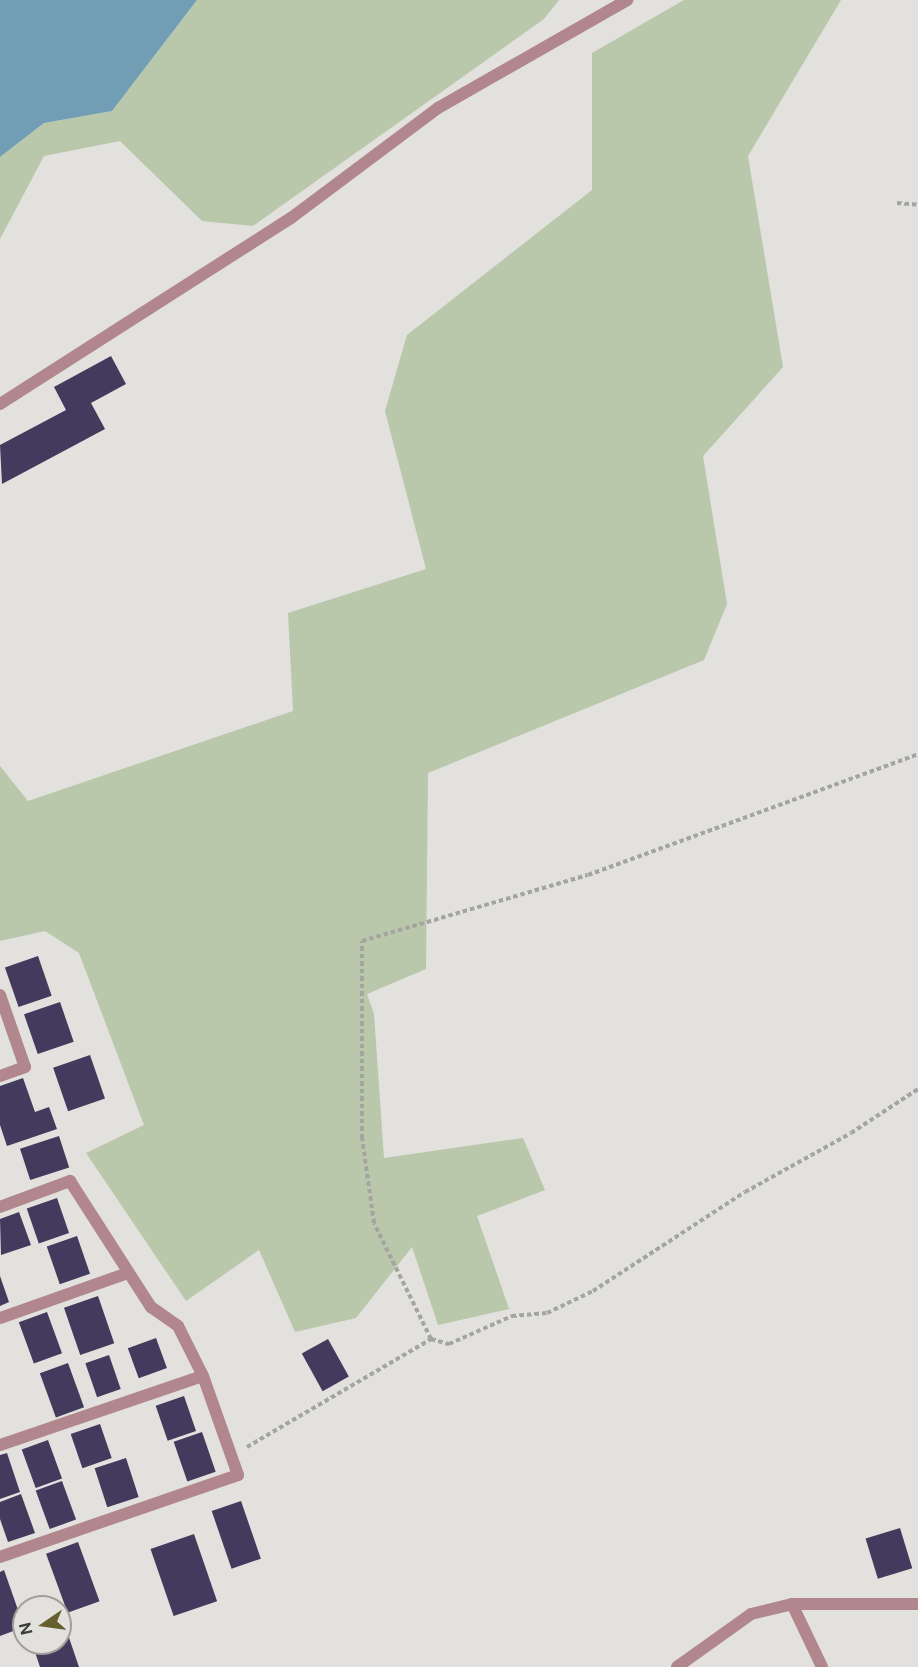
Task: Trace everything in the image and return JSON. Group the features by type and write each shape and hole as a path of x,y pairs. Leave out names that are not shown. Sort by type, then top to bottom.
{"street":[{"path":"0,404 291,218 438,108 627,0"},
{"path":"0,995 25,1067 0,1076"},
{"path":"0,1207 70,1181 151,1307 177,1326 203,1376 233,1454 238,1475 0,1557"},
{"path":"0,1318 128,1273"},
{"path":"0,1445 203,1376"},
{"path":"677,1667 751,1614 792,1604 918,1604"},
{"path":"792,1604 822,1667"}],"path":[{"path":"897,203 918,205"},
{"path":"431,1339 375,1223 362,1138 362,941 588,875 918,754"},
{"path":"233,1454 431,1339 449,1344 512,1316 547,1313 593,1291 745,1192 850,1133 918,1089"}],"green space":[{"path":"197,0 559,0 544,19 253,226 202,221 120,141 44,156 0,239 0,157 44,123 112,111"},
{"path":"684,0 841,0 748,156 783,367 703,456 727,604 704,660 428,773 426,969 367,994 374,1014 384,1158 523,1138 545,1190 477,1216 509,1309 438,1325 412,1247 356,1318 295,1332 259,1250 186,1301 86,1153 144,1125 79,953 45,931 0,941 0,766 28,801 293,711 288,613 426,569 385,411 407,335 592,190 592,53"}],"water":[{"path":"0,0 197,0 112,111 44,123 0,157"}],"building":[{"path":"111,356 126,384 91,403 105,429 2,484 0,445 66,410 54,387"},
{"path":"38,956 52,996 19,1007 5,967"},
{"path":"60,1002 74,1042 38,1054 24,1014"},
{"path":"90,1055 105,1098 68,1111 53,1068"},
{"path":"23,1078 35,1112 49,1107 57,1129 7,1146 0,1125 0,1086"},
{"path":"59,1136 69,1167 30,1180 20,1149"},
{"path":"57,1198 69,1233 39,1243 27,1208"},
{"path":"19,1212 31,1245 1,1255 0,1219"},
{"path":"77,1236 90,1274 60,1284 47,1246"},
{"path":"0,1276 9,1302 0,1306"},
{"path":"98,1296 114,1343 80,1355 64,1308"},
{"path":"47,1312 62,1353 34,1364 19,1322"},
{"path":"156,1338 167,1368 139,1378 128,1348"},
{"path":"328,1339 349,1377 323,1391 302,1354"},
{"path":"109,1355 121,1389 97,1397 85,1363"},
{"path":"68,1363 84,1407 56,1417 40,1373"},
{"path":"184,1396 196,1431 168,1441 156,1406"},
{"path":"100,1424 112,1458 82,1468 71,1434"},
{"path":"202,1432 216,1472 187,1481 174,1442"},
{"path":"48,1440 62,1479 36,1488 22,1450"},
{"path":"7,1453 20,1492 0,1499 0,1455"},
{"path":"126,1458 139,1497 107,1507 95,1468"},
{"path":"62,1481 76,1520 50,1529 36,1491"},
{"path":"21,1494 35,1533 8,1542 0,1519 0,1502"},
{"path":"241,1501 261,1559 232,1569 212,1511"},
{"path":"900,1528 912,1568 878,1579 866,1539"},
{"path":"194,1534 217,1601 174,1616 151,1549"},
{"path":"78,1542 100,1601 72,1611 72,1595 61,1595 46,1554"},
{"path":"4,1570 13,1595 12,1632 0,1636 0,1572"},
{"path":"72,1646 79,1667 40,1667 36,1655 72,1655"}]}
